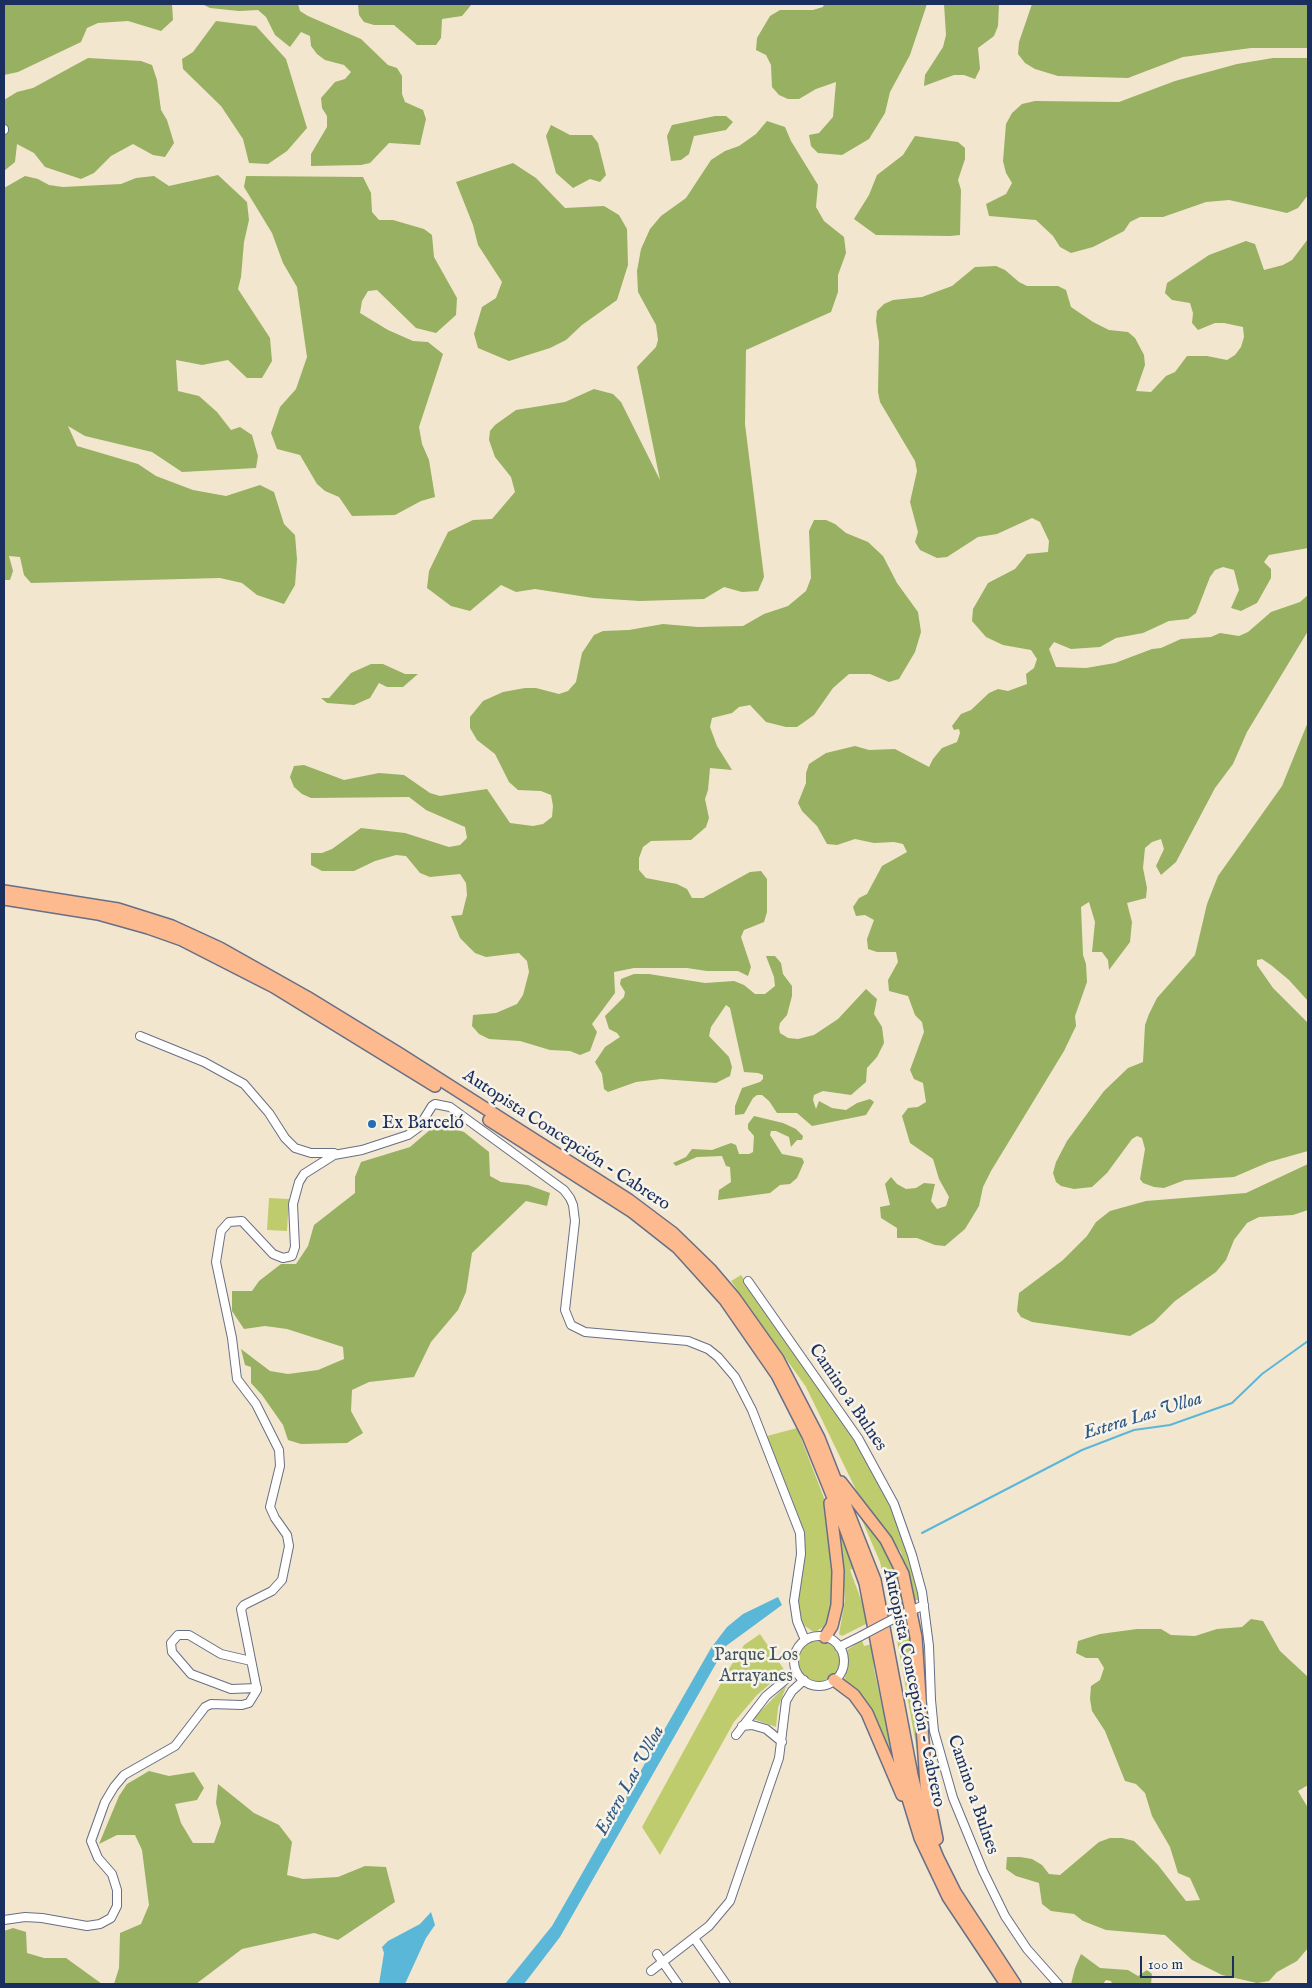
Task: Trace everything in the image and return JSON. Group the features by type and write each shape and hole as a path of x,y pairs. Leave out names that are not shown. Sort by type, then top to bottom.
{"highway":[{"name":"Autopista Concepción - Cabrero","path":"4,891 118,909 172,926 220,948 307,997 400,1054 636,1205 673,1233 705,1264 763,1336 804,1407 831,1468 875,1580 920,1812 938,1858 955,1892 1015,1984"},
{"name":"Autopista Concepción - Cabrero","path":"4,899 115,918 165,933 216,956 294,999 631,1211 690,1260 743,1324 787,1393 808,1436 865,1583 903,1777 916,1826 932,1868 948,1897 1006,1984"},
{"path":"831,1468 892,1548 903,1574 916,1637 927,1793 938,1845 955,1892"},
{"path":"825,1637 832,1626 836,1611 838,1571 826,1481"},
{"path":"834,1680 854,1695 867,1713 916,1826"}],"street":[{"path":"140,1036 204,1062 244,1084 269,1113 285,1138 301,1150 314,1166"},
{"path":"301,1150 339,1153 362,1150 408,1135 424,1122 432,1106 443,1104 450,1107 564,1190 574,1205 576,1221 565,1310 571,1325 585,1332 676,1338 708,1349 727,1366 735,1377 752,1410 801,1541 794,1601 797,1621 805,1640"},
{"path":"4,1920 24,1917 42,1918 87,1926 100,1924 110,1918 117,1906 117,1890 112,1874 98,1858 91,1841 105,1802 114,1787 124,1776 175,1746 205,1707 211,1704 242,1705 249,1703 257,1688 241,1610 244,1605 272,1591 282,1580 289,1546 287,1534 274,1518 270,1507 280,1466 279,1450 256,1404 237,1378 216,1256 220,1230 229,1222 239,1220 246,1223 273,1254 283,1258 292,1256 295,1247 292,1213 294,1196 301,1178 314,1166 339,1153"},
{"name":"Camino a Bulnes","path":"748,1281 831,1398 875,1466 906,1535 916,1566 924,1605 929,1646 934,1725 953,1798 983,1871 1005,1916 1028,1950 1058,1984"},
{"path":"839,1647 911,1609 924,1605"},
{"path":"251,1661 221,1654 189,1635 178,1635 171,1643 172,1652 191,1674 227,1688 257,1688"},
{"path":"813,1637 825,1637 839,1647 843,1655 843,1664 840,1673 834,1680 819,1686 804,1680 796,1671 794,1656 798,1647 805,1640 813,1637"},
{"path":"736,1735 766,1696 796,1671"},
{"path":"651,1971 660,1958 694,1938 719,1916 734,1895 777,1766 782,1742 786,1701 792,1691 804,1680"},
{"path":"742,1726 752,1725 766,1729 782,1742"},
{"path":"694,1938 726,1984"},
{"path":"660,1958 678,1984"}],"green space":[{"path":"4,4 172,4 173,20 161,31 128,21 98,23 87,28 81,42 18,72 4,75"},
{"path":"202,4 298,4 300,11 308,16 361,39 388,65 397,68 402,76 402,94 405,102 423,110 426,119 420,145 389,143 370,163 361,165 311,166 311,154 327,127 327,116 322,108 321,98 335,82 345,79 351,72 344,65 325,60 317,54 311,46 310,36 301,32 290,47 275,35 266,17 258,10 239,11 210,8"},
{"path":"358,4 472,4 462,16 442,19 441,38 436,45 417,45 394,25 374,25 364,22 359,15"},
{"path":"824,4 927,4 910,55 890,92 885,113 869,139 842,155 818,153 811,146 809,135 819,133 833,117 836,82 816,89 799,99 788,99 779,95 772,87 771,65 766,55 756,50 757,38 770,16 780,10 813,10 823,7"},
{"path":"944,4 999,4 998,26 994,36 978,48 980,69 975,79 964,75 954,75 924,86 925,75 943,47 946,35"},
{"path":"1032,4 1308,4 1308,48 1251,48 1183,57 1128,78 1058,76 1035,69 1025,63 1018,54 1019,42"},
{"path":"216,21 256,26 286,59 307,128 287,151 268,164 249,163 243,139 221,106 183,69 182,59 193,52"},
{"path":"88,58 141,61 152,65 157,80 161,110 167,120 174,143 165,157 153,155 133,144 111,156 94,173 81,179 45,167 34,153 17,144 15,162 4,171 4,100 17,92 33,88"},
{"path":"1273,58 1308,58 1308,195 1298,208 1287,213 1229,200 1206,202 1163,217 1140,217 1130,222 1124,231 1093,247 1071,253 1060,247 1053,236 1036,220 989,216 986,204 1006,194 1012,183 1006,173 1003,161 1006,124 1012,113 1022,104 1035,101 1119,102 1175,81 1237,64"},
{"path":"715,116 726,116 733,122 726,130 694,136 689,154 681,160 671,161 667,136 672,125"},
{"path":"767,121 785,127 791,141 818,185 816,207 824,221 844,237 846,253 838,275 838,292 831,312 746,350 745,424 764,577 758,591 742,592 724,587 704,599 640,601 593,598 535,589 516,592 501,585 470,611 451,606 427,588 429,571 448,532 473,520 492,519 515,492 511,477 495,457 489,440 490,431 495,425 516,410 565,402 594,389 613,394 621,402 660,480 637,367 656,347 658,340 656,325 638,292 637,271 641,249 650,229 661,216 686,198 711,160 725,151 739,146 756,134"},
{"path":"551,125 570,135 592,135 598,143 606,175 600,182 590,179 573,188 556,173 546,136"},
{"path":"915,136 958,142 965,148 965,159 958,180 961,190 960,235 876,235 854,219 869,195 877,175 903,155"},
{"path":"513,163 536,178 565,208 604,206 619,215 627,229 628,265 617,300 582,325 566,340 550,348 509,361 478,348 474,334 482,307 496,298 502,282 478,245 473,225 456,182"},
{"path":"218,175 247,202 249,220 238,289 270,338 272,361 262,378 247,378 228,360 202,365 176,360 178,391 199,396 217,412 231,430 240,427 252,435 258,456 256,468 182,472 152,452 85,436 68,426 77,446 138,464 156,476 193,490 226,496 260,485 274,492 284,524 295,535 297,559 295,585 284,604 257,595 242,583 220,578 31,583 24,575 20,557 9,556 13,571 10,580 4,580 4,188 25,176 38,179 49,185 63,187 121,184 136,178 154,176 169,186"},
{"path":"246,176 363,177 371,193 372,212 379,220 393,220 424,229 432,235 434,257 457,298 456,315 436,333 416,328 377,290 368,291 362,301 360,313 388,330 413,341 428,342 443,354 419,427 422,444 429,460 435,497 421,501 395,515 352,516 339,497 325,491 317,484 300,455 277,449 271,433 280,407 296,389 307,357 297,287 283,263 272,233 244,187"},
{"path":"1308,239 1308,548 1269,555 1264,562 1271,569 1271,578 1257,603 1241,611 1231,608 1239,590 1234,570 1223,567 1215,570 1210,577 1196,613 1188,619 1169,621 1143,633 1116,638 1100,647 1071,649 1054,642 1049,649 1056,667 1086,668 1115,663 1152,649 1161,648 1181,639 1211,637 1220,633 1239,636 1248,632 1271,612 1300,602 1308,595 1308,631 1247,732 1233,764 1215,788 1176,862 1161,875 1156,866 1164,849 1161,839 1152,842 1145,848 1143,868 1147,888 1146,898 1127,903 1132,922 1130,942 1109,970 1108,960 1102,952 1092,952 1095,922 1089,902 1081,907 1083,955 1086,964 1087,982 1075,1016 1076,1026 1064,1051 991,1171 983,1187 979,1206 965,1229 945,1246 935,1245 917,1238 897,1238 897,1228 881,1218 880,1207 890,1205 885,1184 891,1177 897,1184 906,1189 916,1188 924,1183 935,1184 931,1201 937,1209 946,1206 949,1197 939,1179 933,1159 910,1143 902,1116 908,1108 918,1107 926,1102 923,1083 914,1079 910,1070 924,1032 922,1022 915,1015 908,996 889,991 888,980 898,962 896,952 877,952 868,949 867,939 874,920 865,915 856,916 853,907 859,898 867,894 882,866 907,852 903,844 894,842 874,843 855,839 837,845 827,844 817,826 802,811 798,803 806,783 806,773 809,764 826,753 855,746 869,750 895,749 929,767 942,748 957,742 960,733 959,729 954,730 952,726 961,714 971,710 989,693 998,689 1008,691 1027,684 1026,674 1034,668 1037,659 1031,650 1003,645 986,637 972,621 973,609 988,583 1015,569 1027,554 1048,552 1049,541 1040,522 1032,518 997,534 978,537 947,557 937,558 920,550 915,542 918,532 910,502 917,471 915,461 880,402 878,392 879,342 876,321 877,311 884,304 893,300 922,297 952,286 975,267 996,266 1005,270 1027,286 1058,286 1066,290 1071,307 1093,322 1109,330 1128,332 1135,338 1144,355 1145,365 1136,391 1151,392 1166,376 1175,372 1187,356 1207,356 1227,360 1235,355 1241,347 1244,337 1243,327 1224,323 1215,323 1198,330 1192,323 1193,313 1190,303 1172,300 1165,293 1167,283 1209,255 1246,241 1255,244 1264,270 1283,265 1292,260"},
{"path":"814,520 826,520 835,524 846,533 868,542 883,556 897,583 918,612 921,632 915,652 899,679 889,682 870,674 849,674 833,688 814,715 797,727 786,727 766,722 750,705 739,707 732,713 712,718 710,727 717,746 732,770 710,768 708,790 705,799 709,818 706,827 691,840 651,841 643,847 639,858 639,870 646,878 677,884 687,889 692,898 703,898 750,872 761,871 767,879 767,912 764,922 744,930 741,937 751,967 748,976 738,971 707,971 687,968 634,968 614,972 615,993 592,1024 597,1032 590,1051 580,1055 570,1051 550,1050 520,1041 489,1039 479,1034 472,1026 473,1015 496,1013 517,1004 523,995 529,972 527,961 519,953 486,957 475,953 460,938 451,916 462,915 467,895 466,883 460,874 430,877 420,873 406,856 396,855 375,861 354,871 322,871 311,865 311,853 322,853 332,849 361,828 405,833 449,847 460,845 467,838 465,827 426,810 409,797 311,798 302,794 294,787 290,777 294,766 304,765 344,780 379,773 404,775 430,793 440,796 487,789 510,823 533,826 543,824 552,817 551,795 541,791 518,790 509,782 495,754 477,740 470,728 470,717 483,701 503,692 525,688 536,688 559,694 568,691 576,682 582,653 594,635 603,631 629,630 663,624 698,627 743,626 764,614 788,606 806,591 811,578 809,531"},
{"path":"371,664 383,664 405,674 418,674 403,687 387,687 379,683 370,698 354,705 327,703 321,698 329,698 351,673"},
{"path":"1308,722 1308,1001 1289,980 1271,965 1262,959 1257,960 1257,965 1273,988 1308,1023 1308,1151 1269,1162 1234,1177 1185,1180 1164,1188 1143,1183 1140,1179 1145,1149 1142,1138 1137,1136 1132,1139 1107,1173 1092,1187 1074,1189 1061,1186 1056,1182 1053,1173 1056,1162 1067,1141 1104,1091 1128,1068 1143,1062 1145,1025 1149,1014 1157,998 1195,955 1207,904 1218,876 1282,786"},
{"path":"766,956 775,956 781,963 783,974 792,986 792,996 787,1015 780,1023 779,1028 780,1033 788,1038 798,1039 814,1035 838,1019 866,989 877,999 874,1014 882,1027 884,1043 877,1057 867,1068 866,1082 851,1095 823,1091 814,1095 813,1100 816,1109 819,1101 832,1108 846,1110 857,1103 870,1099 874,1102 866,1115 812,1126 797,1113 777,1113 769,1101 762,1095 757,1095 753,1098 744,1114 735,1115 735,1106 742,1088 760,1082 763,1079 763,1075 744,1072 730,1008 726,1005 711,1027 709,1036 729,1057 732,1067 730,1076 716,1083 661,1079 636,1082 608,1092 604,1089 602,1074 595,1062 605,1047 620,1037 609,1029 605,1016 624,997 625,992 620,984 621,979 634,974 649,974 705,983 734,981 744,985 755,994 765,994 775,986 774,977"},
{"path":"754,1116 783,1123 796,1129 803,1136 802,1140 797,1140 791,1147 789,1137 776,1131 771,1131 770,1135 782,1154 802,1158 804,1162 797,1178 790,1184 780,1185 770,1193 718,1200 719,1190 731,1182 730,1167 726,1166 722,1156 697,1157 676,1166 673,1163 686,1157 692,1149 712,1150 731,1143 736,1145 739,1154 753,1152 754,1136 748,1129 748,1124"},
{"path":"438,1123 464,1132 489,1152 490,1176 501,1182 528,1185 550,1193 547,1206 526,1201 472,1253 466,1292 458,1310 431,1342 414,1377 369,1382 352,1390 351,1411 363,1433 347,1443 301,1444 288,1440 283,1425 251,1383 251,1367 245,1365 241,1349 270,1371 288,1374 318,1370 344,1359 343,1347 287,1329 265,1326 244,1329 232,1311 232,1291 252,1291 259,1281 281,1264 296,1264 308,1246 314,1225 355,1193 355,1177 361,1162 410,1147"},
{"path":"1308,1164 1308,1210 1293,1215 1259,1217 1247,1223 1234,1240 1226,1260 1216,1272 1175,1301 1154,1322 1130,1336 1032,1322 1021,1317 1017,1311 1019,1293 1063,1260 1087,1236 1096,1222 1110,1211 1146,1201 1246,1193"},
{"path":"269,1198 289,1199 287,1231 267,1230"},
{"path":"741,1275 852,1435 878,1480 896,1520 910,1559 920,1600 915,1600 912,1594 901,1552 860,1498 806,1387 731,1281"},
{"path":"797,1428 826,1503 832,1567 832,1614 823,1627 817,1631 812,1631 802,1624 798,1613 797,1603 805,1543 797,1513 767,1436"},
{"path":"859,1513 883,1543 899,1570 904,1590 903,1601 900,1609 892,1614 880,1562"},
{"path":"840,1529 856,1567 850,1570 868,1623 842,1636 839,1634 845,1600"},
{"path":"1251,1619 1263,1621 1280,1651 1308,1677 1308,1785 1298,1791 1308,1808 1308,1948 1297,1961 1277,1972 1269,1981 1257,1983 1222,1975 1192,1960 1165,1935 1106,1930 1083,1921 1074,1914 1051,1911 1042,1904 1039,1883 1016,1876 1006,1869 1007,1857 1020,1857 1032,1859 1042,1865 1049,1874 1060,1875 1099,1842 1110,1838 1122,1838 1134,1841 1158,1865 1186,1901 1200,1900 1190,1878 1178,1873 1170,1847 1152,1816 1145,1793 1136,1784 1125,1781 1105,1731 1092,1711 1090,1699 1091,1686 1100,1680 1104,1668 1098,1658 1086,1658 1076,1653 1078,1641 1100,1634 1137,1629 1161,1629 1171,1635 1195,1636 1217,1629 1242,1627"},
{"path":"901,1622 911,1631 913,1692 923,1784 896,1634 903,1631"},
{"name":"Parque Los Arrayanes","path":"760,1634 785,1671 757,1695 734,1722 660,1855 642,1827 727,1672 744,1645"},
{"path":"823,1640 831,1643 837,1649 840,1661 837,1673 831,1679 815,1682 807,1679 801,1673 798,1657 801,1649 807,1643"},
{"path":"862,1640 864,1646 872,1644 874,1669 895,1766 843,1682 847,1671 847,1650"},
{"path":"787,1684 778,1708 776,1727 753,1719"},
{"path":"149,1771 169,1776 194,1772 204,1788 197,1800 175,1804 181,1823 193,1843 214,1843 221,1823 216,1803 218,1784 254,1813 279,1825 292,1842 287,1875 303,1879 338,1877 365,1866 386,1867 395,1902 338,1940 314,1933 242,1949 196,1984 114,1984 119,1968 120,1933 141,1924 149,1905 142,1850 135,1835 117,1835 99,1844 119,1796 127,1784"},
{"path":"13,1928 26,1932 27,1953 44,1958 66,1958 102,1984 4,1984 4,1931"},
{"path":"1081,1954 1100,1968 1128,1970 1138,1976 1147,1970 1152,1974 1151,1984 1112,1984 1111,1981 1106,1980 1103,1984 1071,1984"}],"water":[{"path":"778,1597 782,1605 726,1646 560,1937 524,1984 505,1984 552,1926 711,1648 727,1627 743,1614"},
{"path":"431,1912 435,1925 426,1938 405,1984 379,1984 384,1953 382,1947 388,1941 420,1924"}],"waterway":[{"name":"Estera Las Ulloa","path":"922,1533 1082,1450 1134,1430 1170,1425 1232,1403 1262,1374 1308,1341"}],"place":[{"name":"Ex Barceló","path":"372,1124"}],"water label":[{"name":"Estero Las Ulloa","path":"631,1781"}]}
